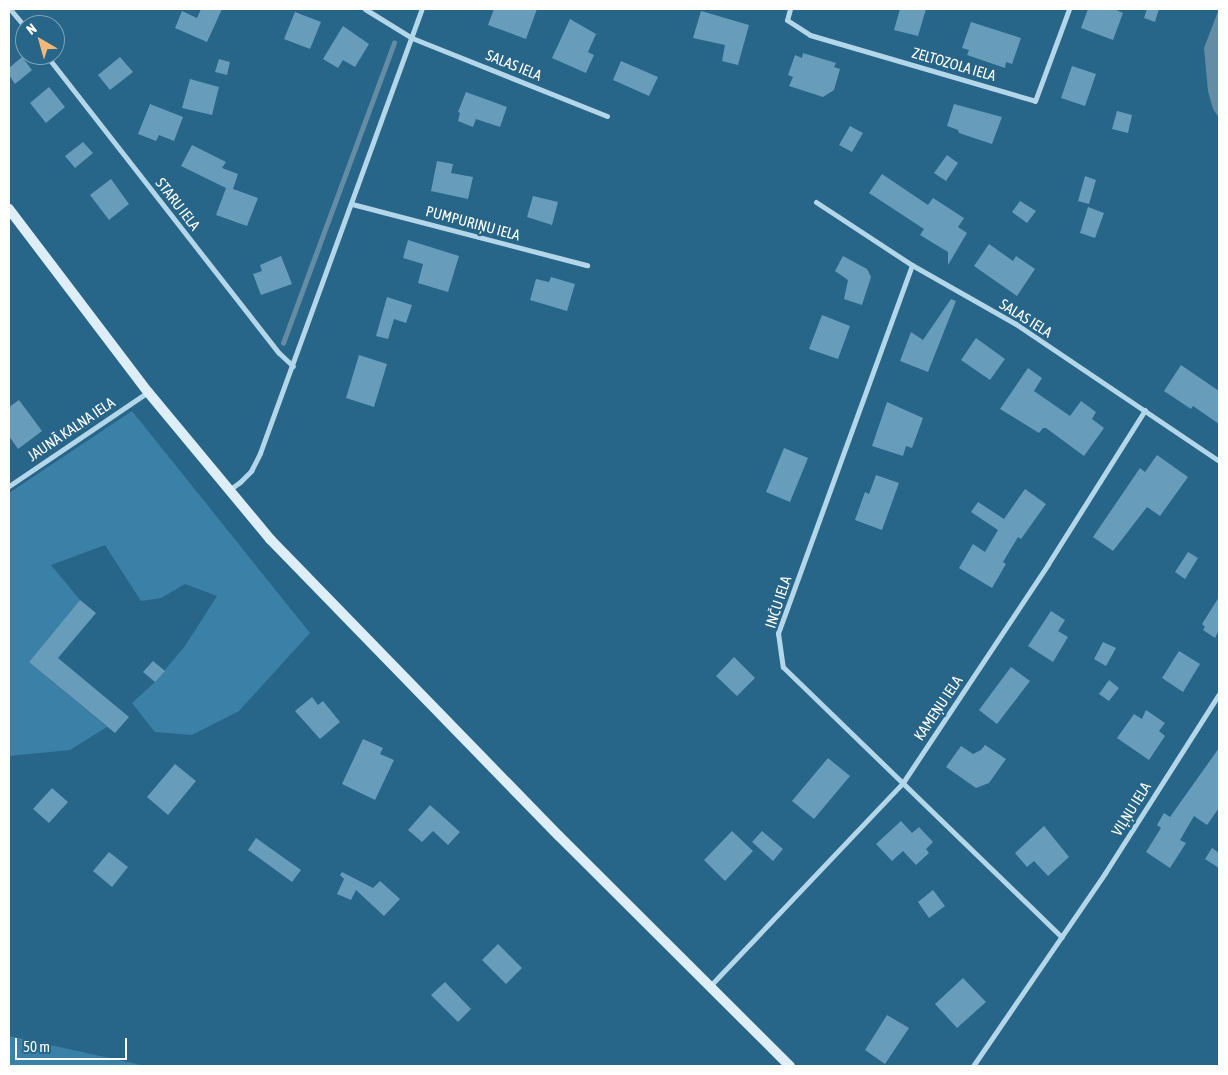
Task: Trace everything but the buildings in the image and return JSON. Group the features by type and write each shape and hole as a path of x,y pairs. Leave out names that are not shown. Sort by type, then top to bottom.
{"main road":[{"path":"9,209 148,392 270,539 790,1066"}],"street":[{"path":"364,9 412,38"},
{"path":"228,490 251,471 293,366 422,9"},
{"name":"ZELTOZOLA IELA","path":"790,9 786,20 810,35 1035,100 1069,9"},
{"name":"SALAS IELA","path":"412,38 607,116"},
{"name":"STARU IELA","path":"54,65 279,353 293,366"},
{"name":"SALAS IELA","path":"816,202 912,265 1016,324 1219,461"},
{"name":"PUMPURIŅU IELA","path":"352,204 587,265"},
{"name":"INČU IELA","path":"912,265 778,633 782,667 1062,937"},
{"name":"JAUNĀ KALNA IELA","path":"9,486 148,392"},
{"name":"KAMEŅU IELA","path":"710,986 902,784 1048,564 1145,410"},
{"name":"VIĻŅU IELA","path":"972,1066 1062,937 1219,694"}],"shaded area":[{"path":"1219,9 1219,118 1213,109 1208,91 1204,48"},
{"path":"132,411 310,633 239,711 192,735 155,732 132,703 155,682 185,646 217,596 185,584 161,598 141,601 105,545 51,565 80,600 29,662 107,727 70,750 9,756 9,493"},
{"path":"9,1036 146,1066 9,1066"}],"waterway":[{"path":"283,343 394,43"}]}
